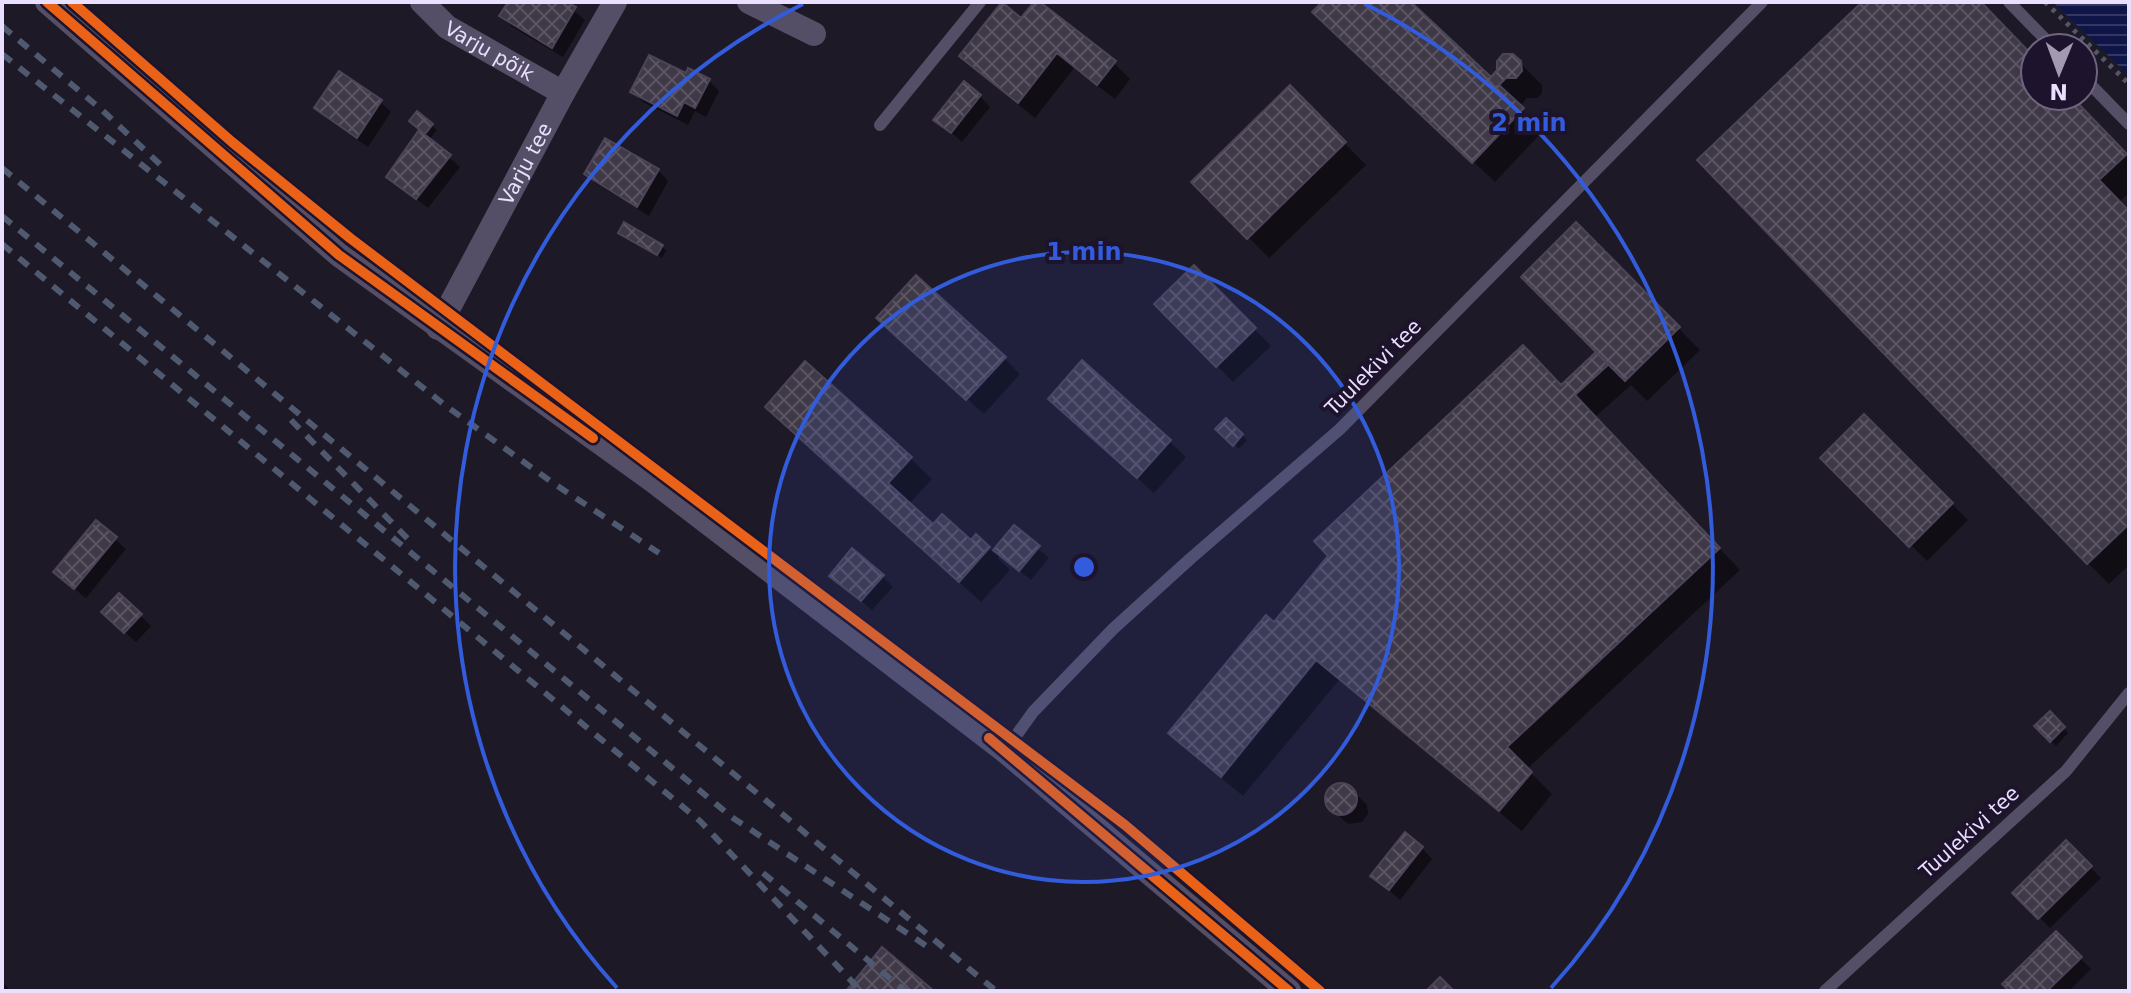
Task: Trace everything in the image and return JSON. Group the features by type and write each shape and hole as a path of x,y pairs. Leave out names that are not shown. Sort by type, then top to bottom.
{"street":[{"path":"47,2 339,255 652,480 1005,751 1289,991"},
{"name":"Varju põik","path":"422,2 447,27 563,93"},
{"name":"Varju tee","path":"438,328 615,2"},
{"path":"749,2 814,34"}],"lane":[{"path":"880,125 980,2"},
{"name":"Tuulekivi tee","path":"1005,751 1033,712 1113,629 1340,429 1762,2"},
{"path":"2009,2 2038,32"},
{"path":"2099,93 2129,124"},
{"name":"Tuulekivi tee","path":"1825,991 2066,771 2129,693"}],"path":[{"path":"2045,2 2129,84"}],"shaded area":[{"path":"2053,2 2129,2 2129,76 2099,47 2099,32 2084,32"}],"building":[{"path":"508,2 567,2 576,7 552,48 499,16"},
{"path":"1002,2 1021,18 1034,2 1040,2 1116,61 1097,85 1057,53 1018,103 959,56"},
{"path":"1322,2 1411,2 1491,77 1503,54 1513,54 1521,61 1522,71 1516,78 1506,78 1499,85 1524,108 1472,163 1312,12"},
{"path":"1862,2 1981,2 2019,41 2019,112 2086,112 2127,154 2099,180 2129,211 2129,524 2087,564 1697,160"},
{"path":"649,55 686,73 688,68 710,79 695,108 684,102 677,116 630,92"},
{"path":"339,71 382,100 357,138 314,108"},
{"path":"964,81 981,95 951,133 933,120"},
{"path":"1290,85 1346,142 1247,239 1191,182"},
{"path":"417,111 433,124 425,134 409,121"},
{"path":"419,130 451,155 416,199 386,177"},
{"path":"605,138 659,169 637,207 584,174"},
{"path":"624,222 663,245 657,255 618,233"},
{"path":"1576,222 1680,327 1625,381 1521,277"},
{"path":"1194,265 1256,328 1216,367 1154,304"},
{"path":"916,275 1006,357 966,400 876,318"},
{"path":"1523,345 1561,385 1596,352 1608,365 1575,395 1720,548 1507,747 1532,772 1499,811 1316,660 1221,777 1168,733 1266,615 1274,622 1328,556 1314,541"},
{"path":"1082,360 1171,440 1137,478 1048,399"},
{"path":"805,361 912,457 888,483 933,524 942,514 971,540 976,534 990,547 959,582 765,407"},
{"path":"1864,414 1953,503 1909,547 1820,458"},
{"path":"1226,418 1243,434 1233,446 1215,429"},
{"path":"96,520 117,537 74,589 53,572"},
{"path":"1014,525 1040,546 1019,571 993,550"},
{"path":"852,548 884,575 861,601 829,576"},
{"path":"119,593 142,614 124,633 101,612"},
{"path":"2050,711 2065,727 2050,742 2034,726"},
{"path":"1341,783 1353,787 1357,799 1353,811 1341,815 1329,811 1325,799 1329,787"},
{"path":"1405,832 1423,847 1389,890 1370,876"},
{"path":"2066,840 2092,866 2038,919 2012,893"},
{"path":"2056,931 2082,957 2047,991 2009,991 2002,984"},
{"path":"882,947 934,991 846,991"},
{"path":"1440,977 1454,991 1426,991"}],"railway":[{"path":"2,26 102,110 165,169"},
{"path":"2,54 446,406 553,483 659,553"},
{"path":"2,168 996,991"},
{"path":"2,216 733,818 928,947"},
{"path":"2,244 700,821 861,991"},
{"path":"291,420 409,540"},
{"path":"763,873 905,991"}],"cycle path":[{"path":"47,2 339,255 593,438"},
{"path":"72,2 232,142 350,238 1125,825 1320,991"},
{"path":"989,738 1289,991"}]}
